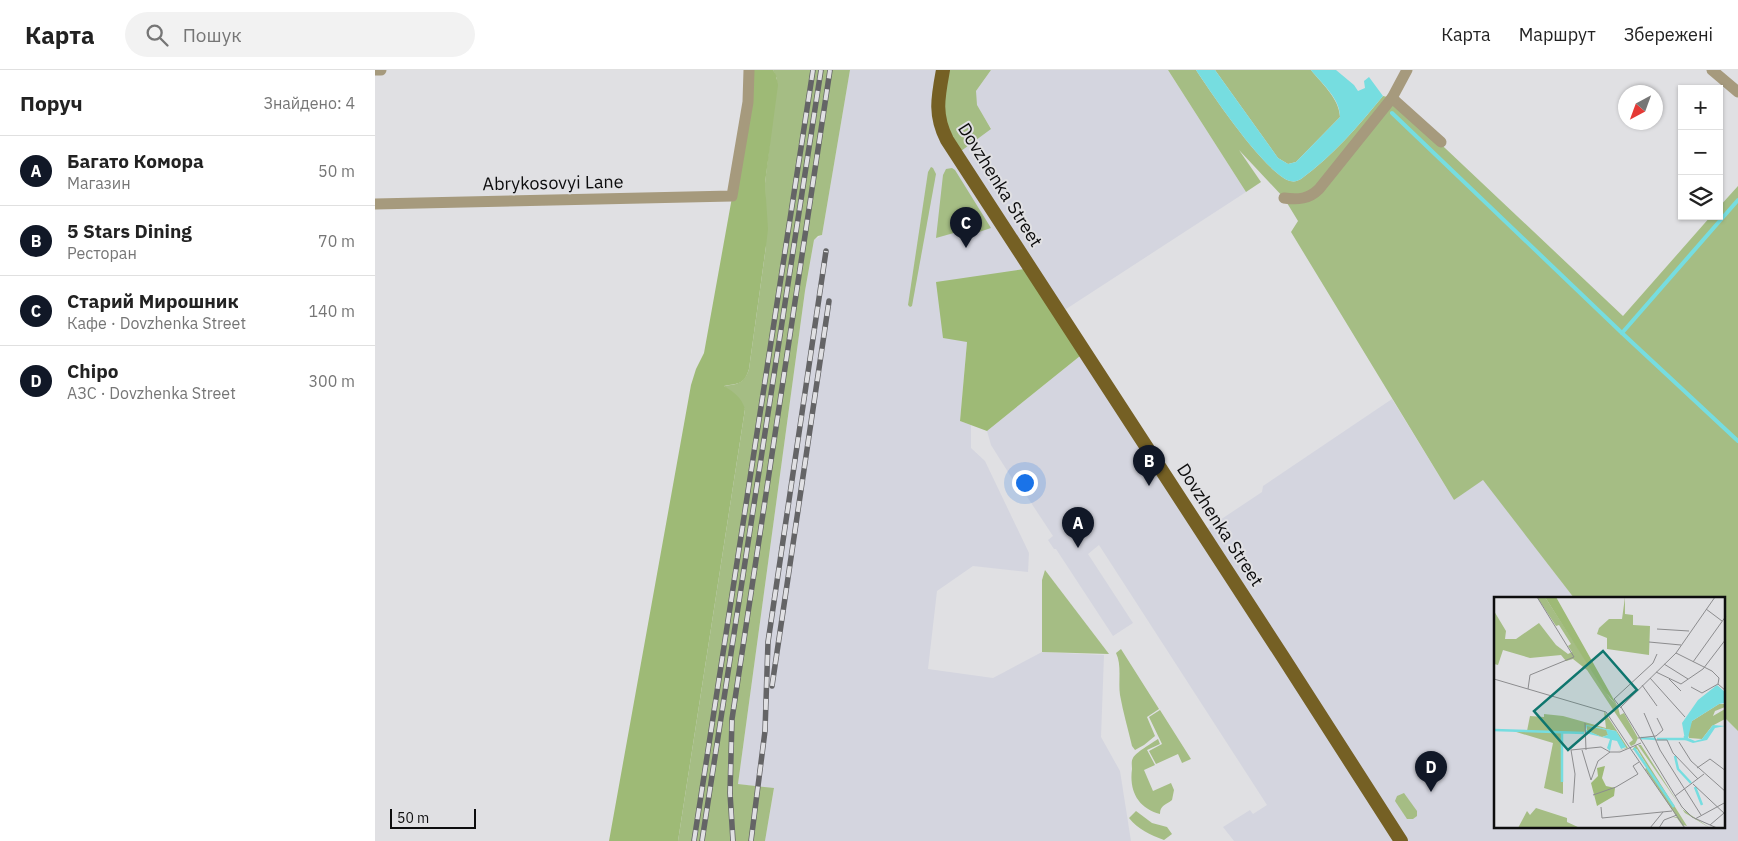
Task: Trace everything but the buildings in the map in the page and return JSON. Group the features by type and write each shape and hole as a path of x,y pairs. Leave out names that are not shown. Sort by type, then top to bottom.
{"main road":[{"name":"Dovzhenka Street","path":"943,70 937,110 941,127 950,144 1401,841"}],"street":[{"path":"375,70 381,70"},
{"name":"Abrykosovyi Lane","path":"375,204 732,196 748,102 749,70"},
{"path":"1284,198 1295,199 1313,194 1392,98 1407,70"},
{"path":"1712,70 1738,92"},
{"path":"1392,98 1441,142"}],"shaded area":[{"path":"850,70 943,70 957,154 991,128 976,105 976,91 991,70 1168,70 1246,192 1060,313 967,342 960,421 971,425 971,448 985,461 1029,553 1028,572 973,566 937,591 928,669 993,678 1042,652 1104,655 1101,737 1120,771 1131,841 765,841 774,789 738,784 805,291 814,240 822,235"},
{"path":"1085,352 1202,532 1262,492 1263,486 1392,399 1454,500 1483,479 1573,597 1494,597 1494,828 1725,828 1725,718 1738,731 1738,841 1234,841 1223,827 1250,810 1253,814 1267,805 1099,545 1088,554 1133,623 1113,636 1056,549 1048,540 1053,536 1016,480 1013,480 991,445 987,431"}],"green space":[{"path":"749,70 773,70 778,85 765,183 768,229 749,369 743,381 724,386 742,401 745,409 678,841 609,841 691,385 704,353 747,114"},
{"path":"773,70 850,70 822,235 814,240 805,291 738,784 774,788 765,841 678,841 745,409 724,386 733,385 743,380 749,369 766,246 765,183 777,79"},
{"path":"943,70 991,70 976,91 977,105 991,129 957,154 938,110"},
{"path":"1168,70 1196,70 1253,149 1279,175 1290,181 1301,179 1324,161 1383,96 1392,98 1623,316 1707,220 1723,220 1723,203 1738,186 1738,731 1725,718 1725,597 1573,597 1483,480 1454,500 1291,232 1298,221 1284,198 1239,150 1261,182 1246,192"},
{"path":"1215,70 1311,70 1333,97 1340,117 1296,162 1288,164 1278,158"},
{"path":"931,167 936,174 912,306 910,307 908,305 928,172"},
{"path":"952,168 991,228 979,232 975,227 936,238 943,175 946,169"},
{"path":"1031,268 1085,352 987,431 960,421 967,342 943,338 936,282"},
{"path":"1045,570 1109,654 1042,652 1042,580"},
{"path":"1121,649 1159,709 1147,717 1155,736 1135,750 1132,746 1120,695 1119,663 1116,653"},
{"path":"1160,710 1191,759 1182,763 1178,754 1156,764 1149,751 1162,744 1149,717"},
{"path":"1158,739 1160,744 1147,750 1155,765 1144,770 1153,791 1171,783 1174,790 1172,800 1162,807 1160,814 1146,808 1141,803 1134,791 1131,777 1134,756"},
{"path":"1404,793 1417,811 1417,816 1413,819 1407,819 1395,801 1397,796"},
{"path":"1136,811 1152,823 1167,827 1172,834 1164,840 1145,831 1129,818"}],"water":[{"path":"1196,70 1215,70 1278,158 1288,164 1296,162 1340,117 1334,97 1311,70 1336,70 1354,85 1358,91 1365,88 1364,81 1369,77 1383,96 1324,161 1301,179 1290,181 1279,175 1253,149"}],"waterway":[{"path":"1392,113 1738,441"},
{"path":"1622,333 1738,200"}],"railway":[{"path":"694,841 813,70"},
{"path":"702,841 821,70"},
{"path":"733,841 730,793 732,719 830,70"},
{"path":"751,841 765,731 768,642 826,251"},
{"path":"772,686 829,301"}],"place":[{"name":"Старий Мирошник","path":"966,248"},
{"name":"5 Stars Dining","path":"1149,486"},
{"name":"Багато Комора","path":"1078,548"},
{"name":"Chipo","path":"1431,792"}]}
